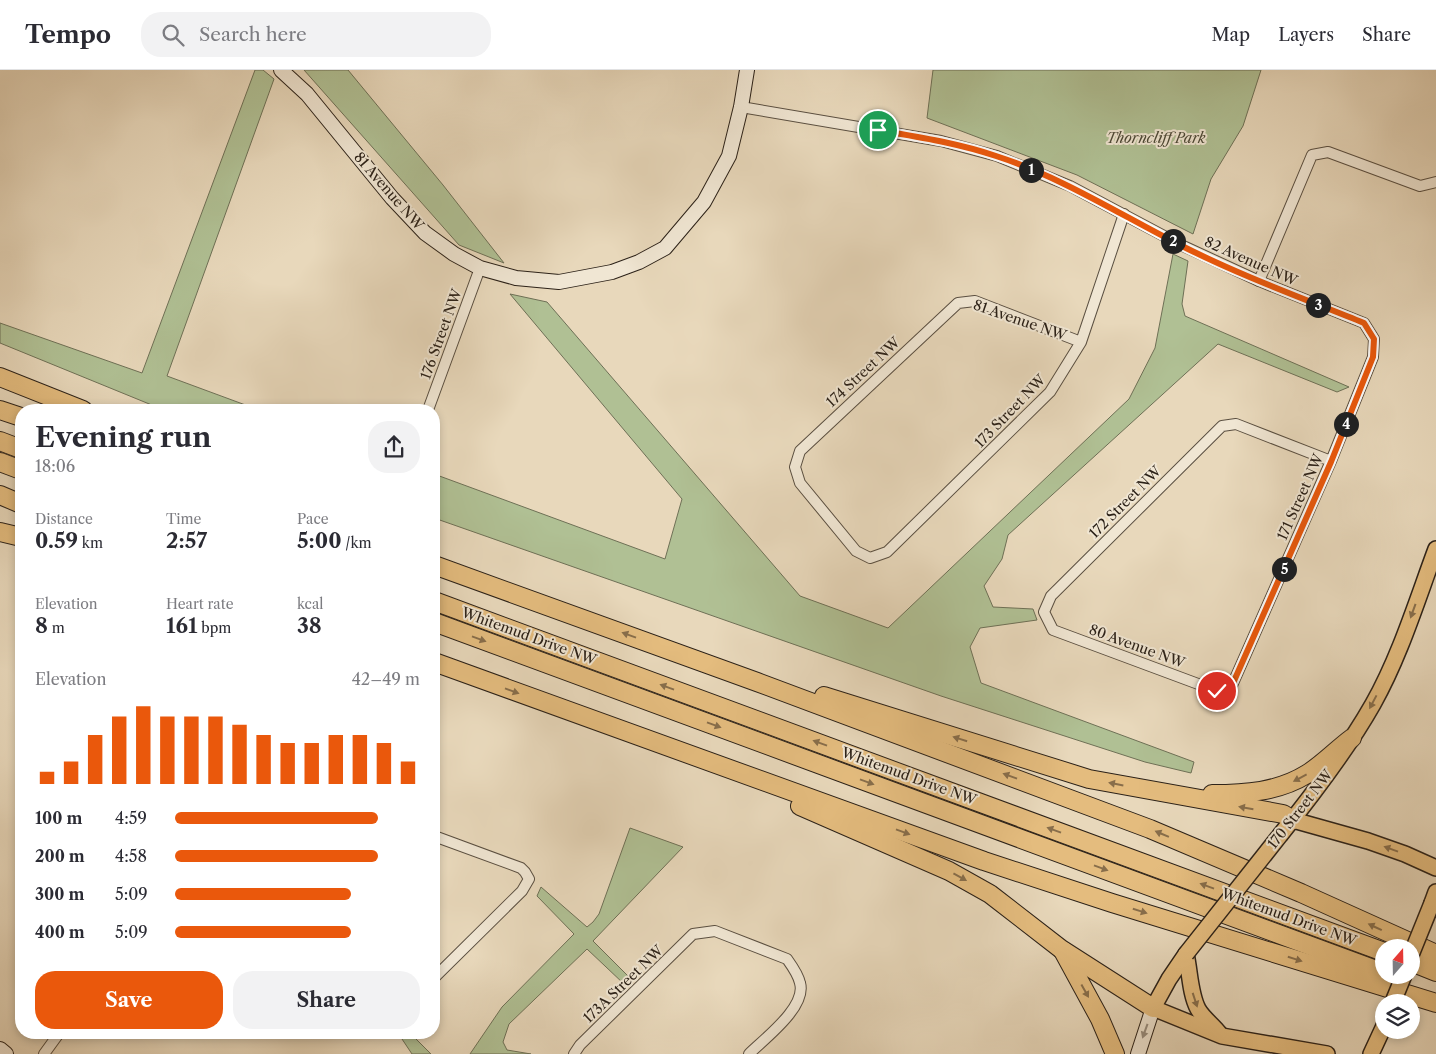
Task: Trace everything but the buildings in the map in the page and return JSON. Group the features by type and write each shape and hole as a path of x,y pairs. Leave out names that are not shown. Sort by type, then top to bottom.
{"highway":[{"path":"0,367 64,402"},
{"path":"0,377 69,404"},
{"path":"0,410 15,415"},
{"path":"0,441 15,447"},
{"path":"0,462 15,468"},
{"path":"0,495 15,501"},
{"path":"0,532 15,536"},
{"path":"440,565 1150,829 1302,893 1436,954"},
{"name":"Whitemud Drive NW","path":"440,603 1375,949"},
{"name":"Whitemud Drive NW","path":"440,624 1375,970"},
{"path":"440,664 984,861 1112,903 1436,1003"},
{"path":"757,682 829,696 992,750 1089,779 1164,791 1283,814 1293,820"},
{"path":"1164,791 1229,794 1277,788 1308,774 1352,738"},
{"path":"692,756 842,825 949,871 990,894 1061,948 1153,1008"},
{"path":"1061,948 1100,1019 1115,1054"},
{"path":"1420,966 1436,972"},
{"path":"1414,984 1436,992"}],"main road":[{"name":"170 Street NW","path":"1153,1008 1186,954 1293,820 1352,738 1374,703 1407,628 1436,549"},
{"path":"1293,820 1368,841 1405,854 1436,868"},
{"path":"1417,939 1434,897"},
{"path":"1186,954 1193,997 1199,1011 1222,1036"},
{"path":"1153,1008 1222,1036 1326,1054"},
{"path":"1371,1054 1378,1039"}],"street":[{"name":"81 Avenue NW","path":"281,70 307,94 392,198 425,233 454,254 480,268 516,278 559,282 612,272 639,262 664,248 704,202 729,156 741,107 747,70"},
{"name":"82 Avenue NW","path":"741,107 941,141 997,156 1070,186 1181,245 1259,281 1364,323 1374,339"},
{"path":"1259,281 1312,155 1328,152 1420,186 1436,182"},
{"name":"173 Street NW","path":"870,558 887,552 1050,392 1081,342 1124,214"},
{"name":"176 Street NW","path":"430,404 480,268"},
{"name":"81 Avenue NW","path":"958,303 975,301 1081,342"},
{"name":"174 Street NW","path":"870,558 856,551 800,483 795,467 800,452 958,303"},
{"name":"171 Street NW","path":"1230,690 1331,462 1373,357 1374,339"},
{"name":"172 Street NW","path":"1044,612 1051,596 1222,426 1236,424 1331,462"},
{"name":"80 Avenue NW","path":"1044,612 1054,630 1217,691 1230,690"},
{"path":"440,838 521,868 528,875 528,882 522,891 440,972"},
{"name":"173A Street NW","path":"574,1054 580,1045 693,934 716,931 787,959 801,985 800,1000 793,1010 749,1054"},
{"name":"170 Street NW","path":"1138,1054 1153,1008"},
{"path":"44,1054 55,1039"},
{"path":"0,1049 6,1054"}],"green space":[{"path":"255,70 263,70 274,79 167,376 243,404 149,404 0,343 0,323 142,373"},
{"path":"304,70 348,70 443,185 504,263 459,245"},
{"name":"Thorncliff Park","path":"933,70 1261,70 1243,126 1211,179 1193,234 1077,175 927,118"},
{"path":"1173,254 1188,261 1182,304 1185,316 1349,387 1337,392 1218,344 1008,535 1002,559 984,586 993,607 1033,609 1037,620 980,628 970,647 981,683 1194,762 1191,773 1145,762 941,696 440,520 440,476 665,559 682,499 510,294 547,302 800,596 888,628 1129,399 1155,348"},
{"path":"630,828 683,847 593,941 630,978 624,984 587,949 509,1024 503,1042 507,1050 531,1054 470,1054 502,1007 574,934 537,896 541,887 587,927 599,914"},
{"path":"402,1039 416,1039 431,1054 412,1054"}],"route":[{"path":"878,130 941,141 997,156 1070,186 1181,245 1259,281 1364,323 1374,339 1373,357 1331,462 1230,690 1217,691"}]}
